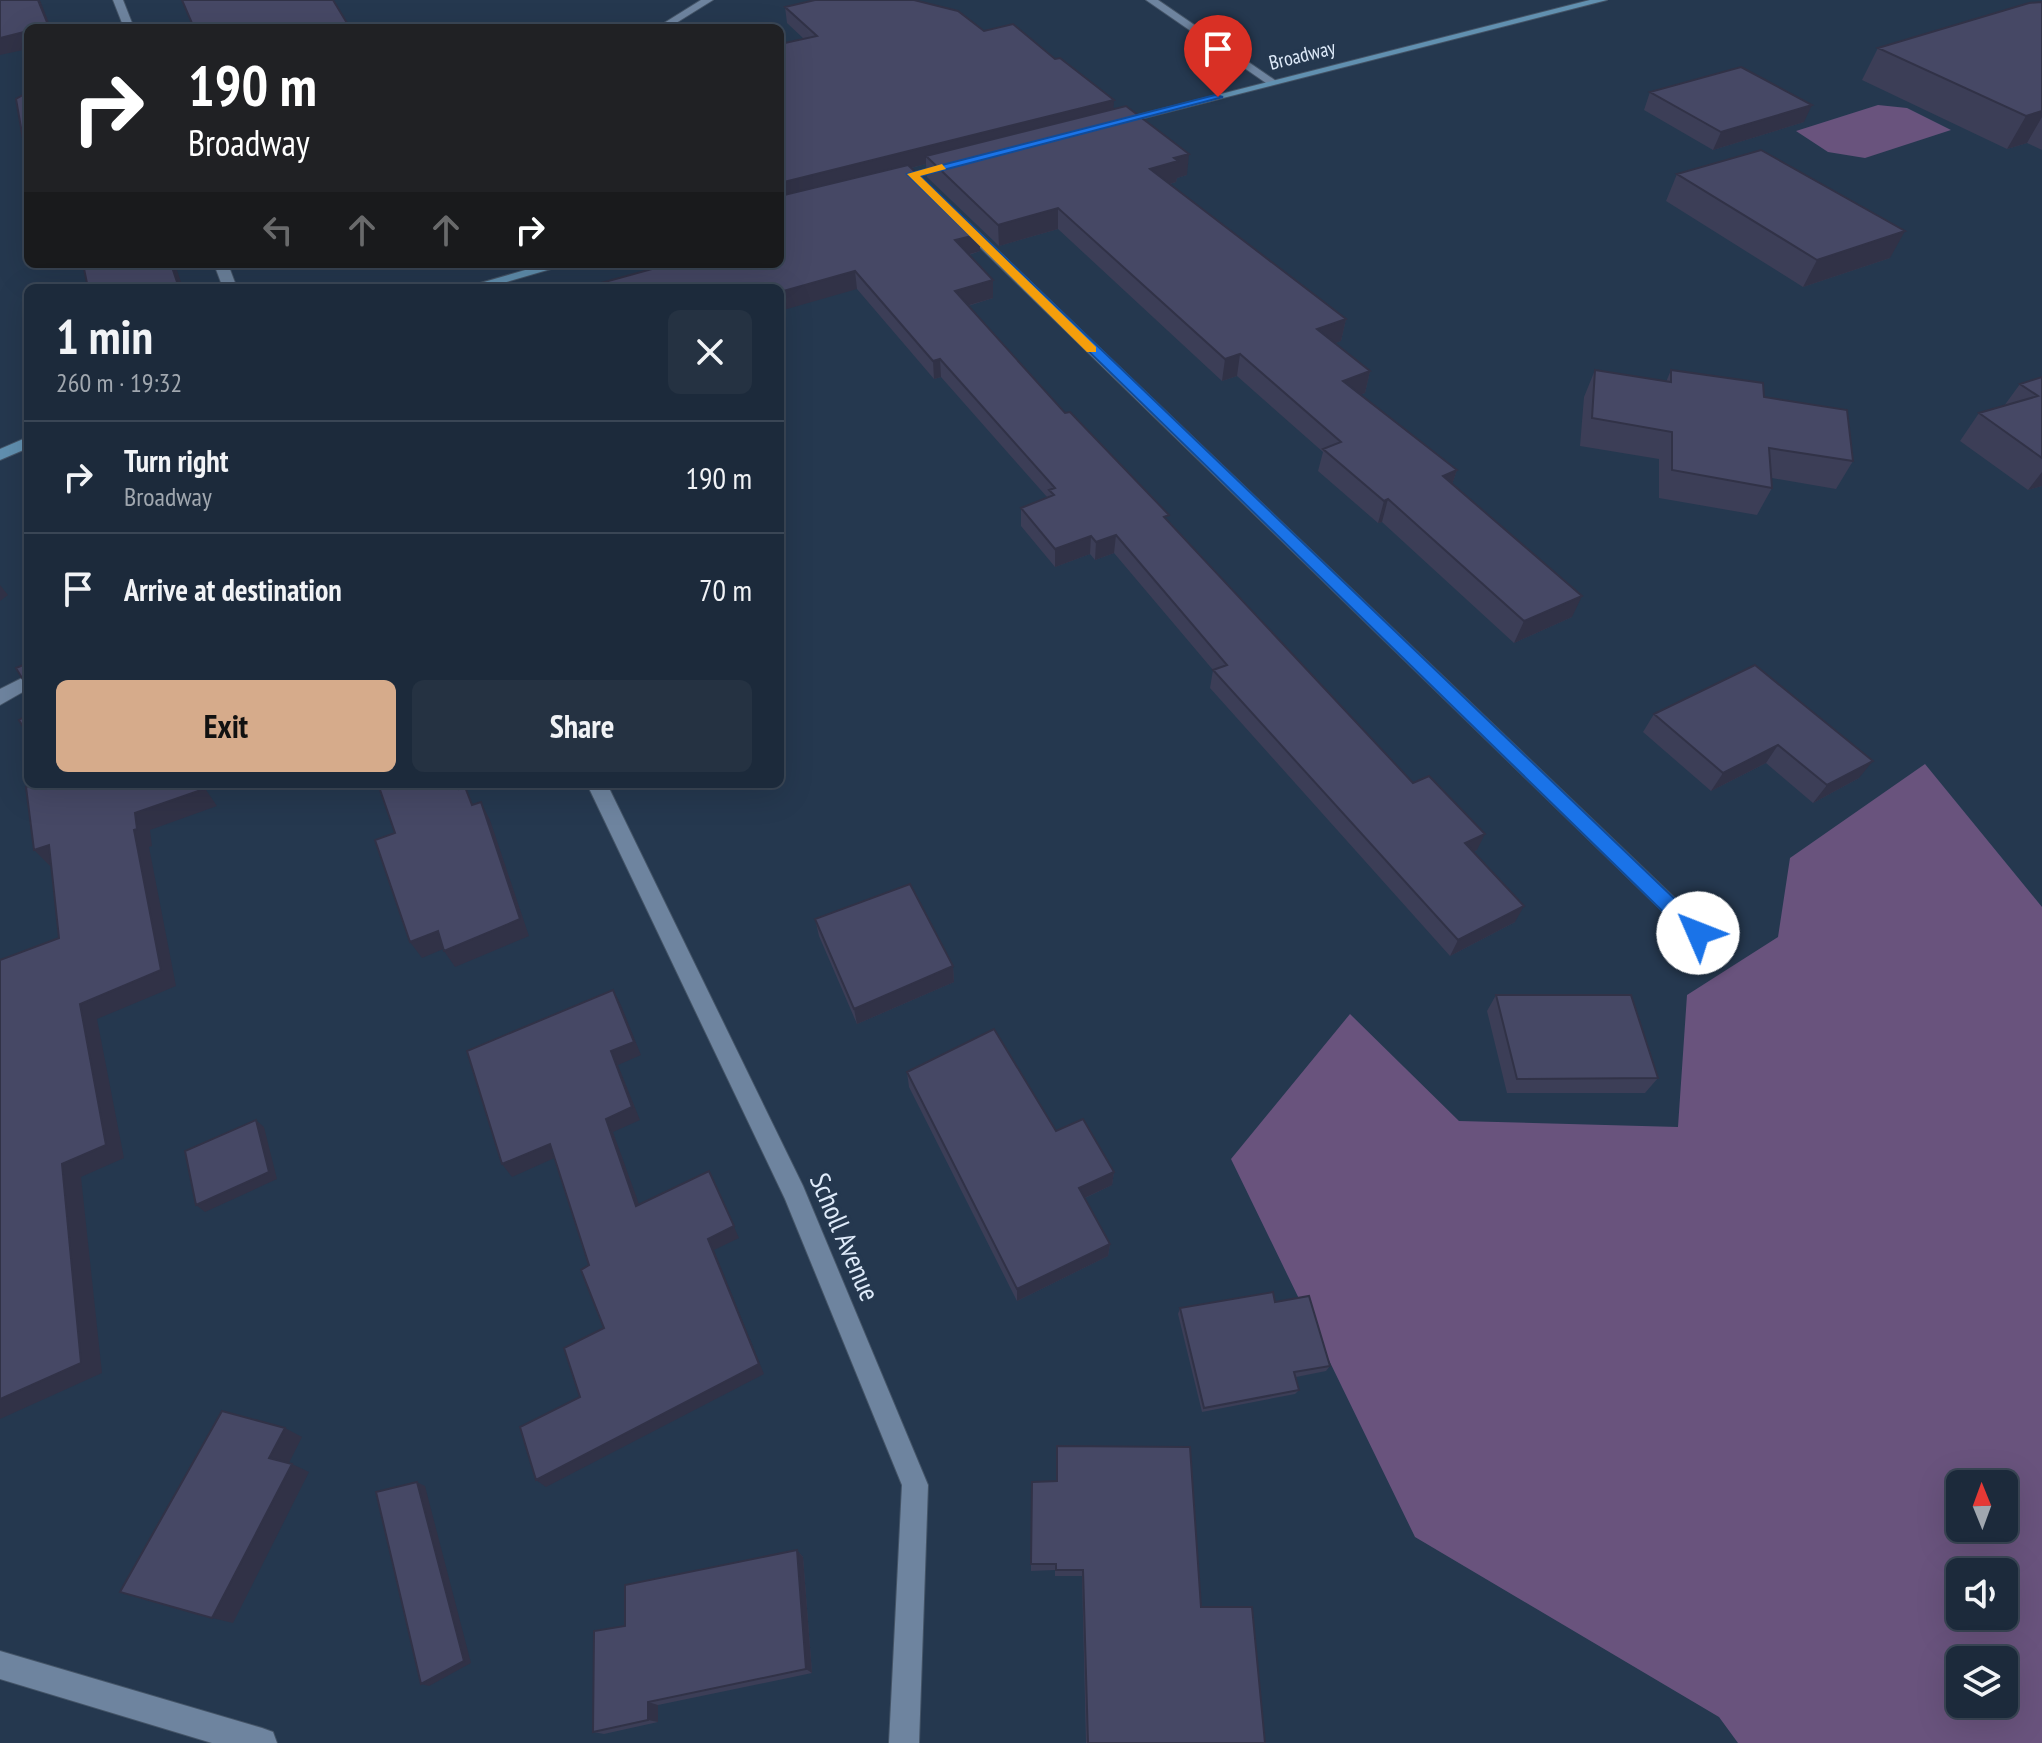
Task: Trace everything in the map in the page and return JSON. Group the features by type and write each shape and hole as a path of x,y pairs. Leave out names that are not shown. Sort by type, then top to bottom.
{"main road":[{"name":"Broadway","path":"1094,128 1602,0"},
{"path":"485,284 546,268"},
{"path":"0,455 24,444"}],"street":[{"path":"118,0 127,24"},
{"path":"668,24 708,0"},
{"path":"1151,0 1273,83"},
{"path":"945,207 1698,933"},
{"path":"0,698 24,683"},
{"name":"Scholl Avenue","path":"599,788 795,1194 915,1485 904,1743"},
{"path":"0,1665 262,1743"}],"shaded area":[{"path":"1878,105 1907,108 1951,130 1865,158 1828,152 1796,131"},
{"path":"1925,764 2042,907 2042,1743 1738,1743 1719,1717 1415,1537 1231,1159 1350,1014 1459,1121 1678,1127 1687,995 1778,937 1790,858"}],"building":[{"path":"0,0 38,0 48,24 24,24 24,32 0,38"},
{"path":"182,0 333,0 348,24 192,24"},
{"path":"815,0 914,0 958,11 984,31 1013,24 1055,59 1060,58 1114,100 784,182 784,43 817,36 785,7"},
{"path":"2042,2 2042,111 2026,116 1878,48 2029,3"},
{"path":"1741,67 1812,105 1721,132 1650,92"},
{"path":"24,94 24,145 16,99"},
{"path":"1126,106 1189,154 1174,158 1178,161 1150,169 1346,319 1317,329 1370,371 1343,381 1457,470 1443,476 1582,596 1524,621 1388,499 1384,501 1323,449 1341,442 1240,354 1225,359 1058,208 998,225 926,156"},
{"path":"1761,150 1905,231 1817,260 1677,174"},
{"path":"908,165 980,234 955,240 993,280 955,291 1065,413 1070,412 1169,515 1164,517 1413,783 1429,776 1485,834 1465,843 1524,906 1458,940 1213,670 1227,665 1116,535 1096,542 1091,536 1055,549 1021,508 1054,495 1049,490 1055,488 940,359 933,361 855,271 784,291 784,284 598,284 656,268 784,268 784,195"},
{"path":"84,268 172,268 178,284 87,284"},
{"path":"1595,370 1671,382 1671,370 1763,383 1764,397 1847,410 1853,461 1769,448 1772,488 1672,470 1672,432 1592,418"},
{"path":"2042,377 2042,458 1979,413 2038,396 2020,384"},
{"path":"24,665 24,681 16,668"},
{"path":"1755,665 1873,761 1827,785 1778,745 1723,773 1654,714"},
{"path":"26,788 204,789 135,813 137,829 134,830 161,970 80,1004 106,1145 62,1164 81,1363 0,1399 0,960 59,938 49,845 34,850"},
{"path":"379,788 465,788 472,805 481,802 520,919 444,951 438,931 410,942 375,840 395,833"},
{"path":"910,884 953,966 854,1009 815,919"},
{"path":"613,990 634,1042 611,1051 632,1107 606,1119 636,1206 709,1171 734,1226 708,1239 759,1364 536,1480 520,1427 580,1397 564,1348 604,1328 581,1270 589,1265 550,1144 502,1164 467,1051"},
{"path":"1496,995 1631,995 1658,1078 1517,1079"},
{"path":"994,1029 1056,1131 1083,1119 1114,1172 1079,1188 1110,1244 1017,1289 907,1072"},
{"path":"256,1120 269,1172 196,1205 185,1151"},
{"path":"1273,1292 1275,1302 1309,1296 1330,1366 1294,1372 1299,1390 1204,1408 1180,1308"},
{"path":"222,1411 285,1428 269,1458 292,1464 212,1618 120,1592"},
{"path":"1057,1446 1190,1447 1201,1607 1252,1607 1265,1743 1088,1743 1083,1570 1056,1570 1056,1564 1031,1564 1032,1482 1057,1481"},
{"path":"417,1482 464,1661 421,1684 376,1492"},
{"path":"797,1550 806,1669 648,1702 648,1720 593,1732 594,1631 625,1626 625,1585"}],"slow traffic":[{"path":"942,167 912,174 1092,349"}],"route":[{"path":"1218,97 912,174 1698,933"}]}
